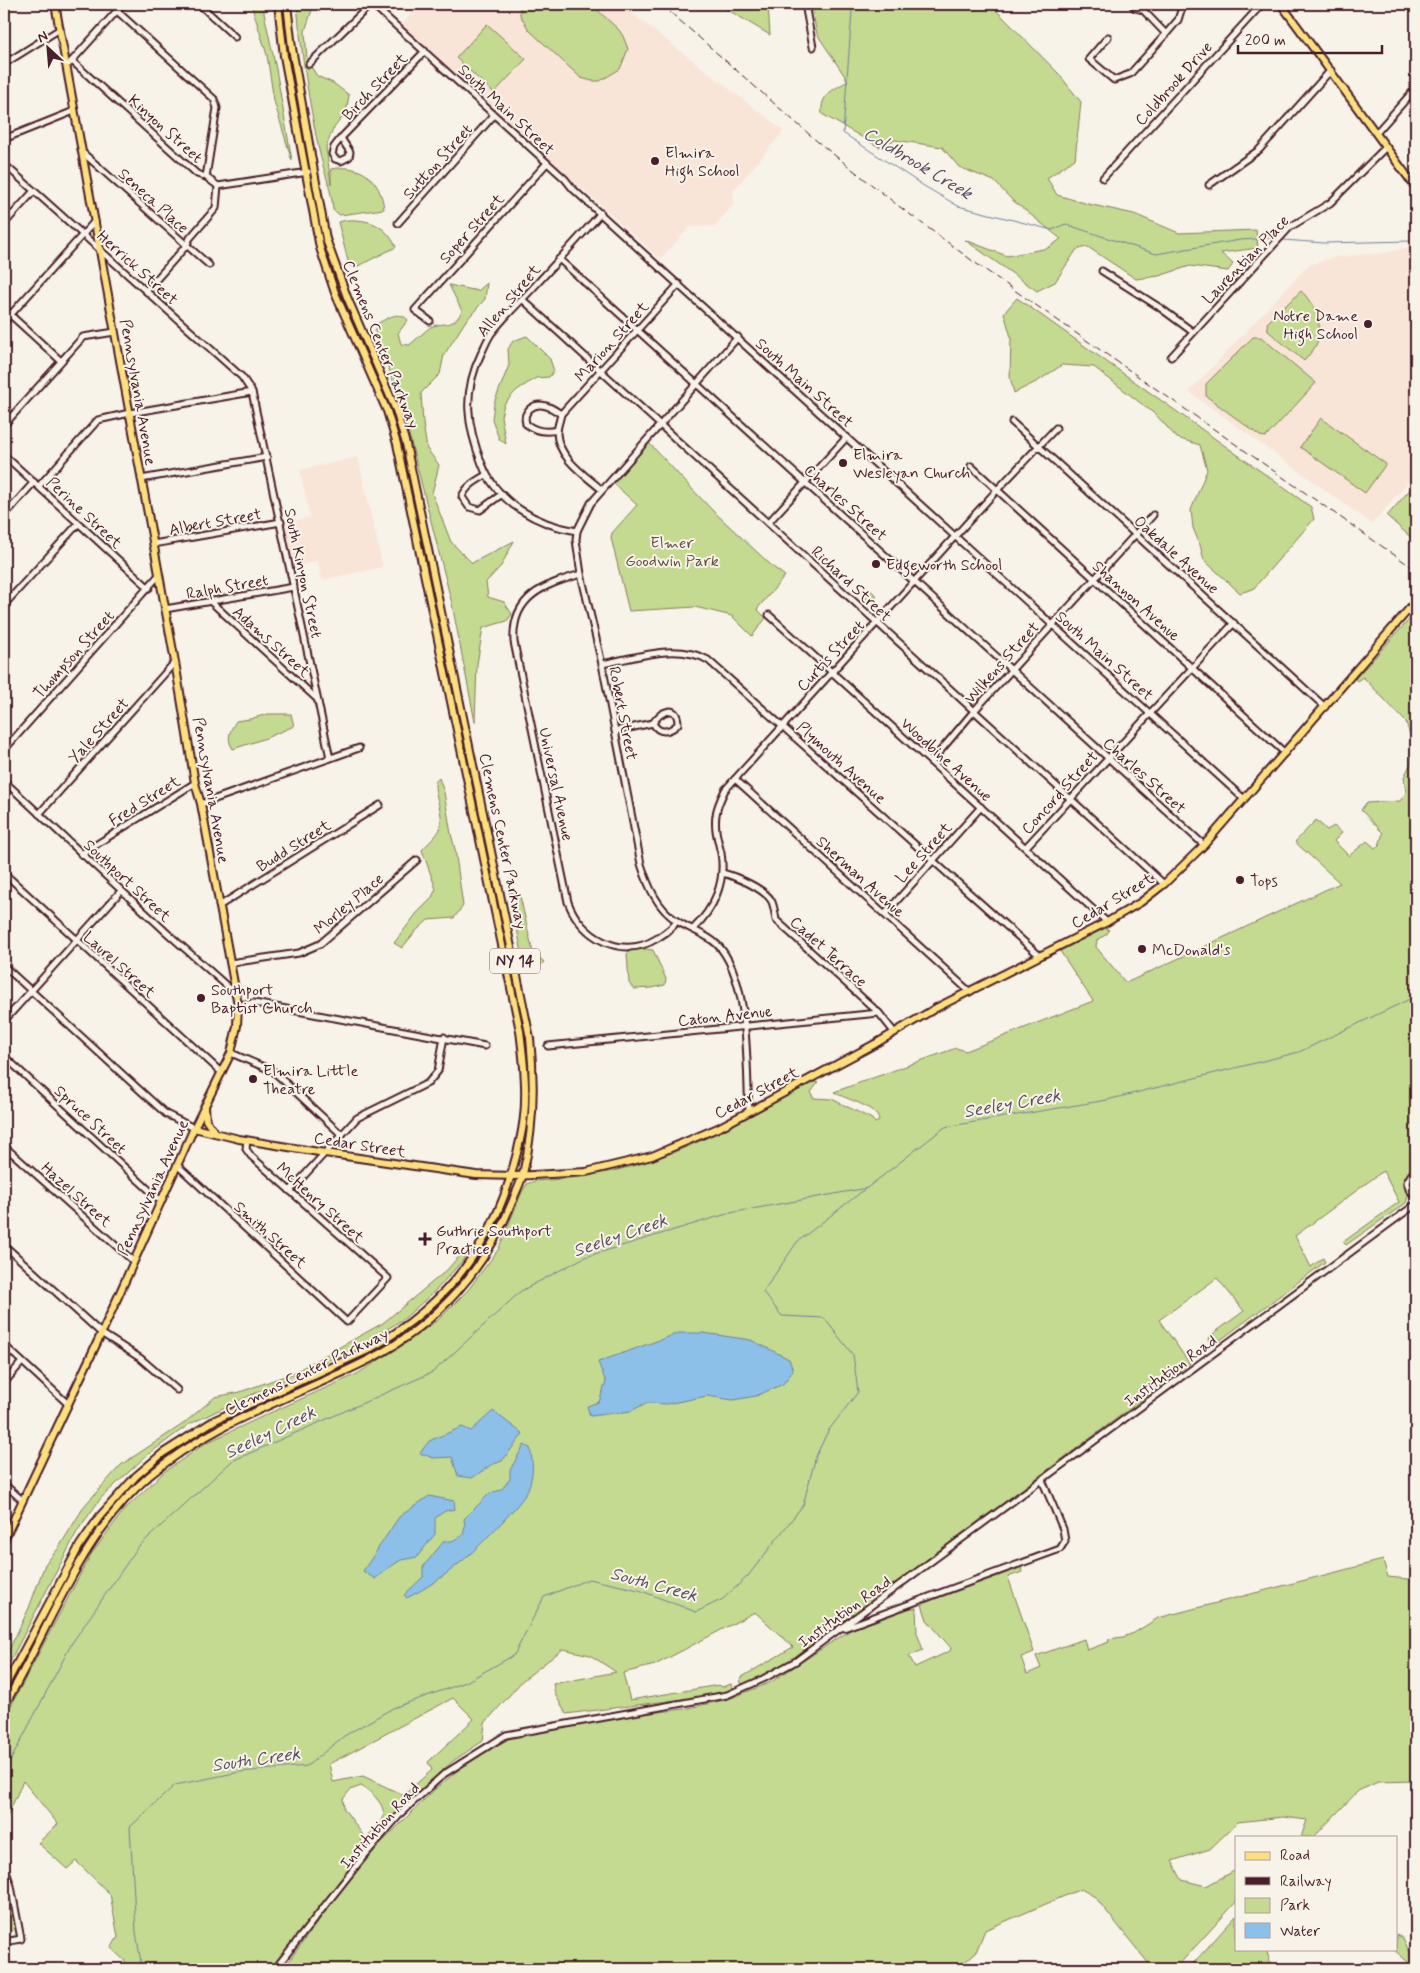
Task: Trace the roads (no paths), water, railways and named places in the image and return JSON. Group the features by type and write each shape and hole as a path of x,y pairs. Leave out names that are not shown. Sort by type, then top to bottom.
{"main road":[{"name":"Pennsylvania Avenue","path":"4,1540 194,1128 231,1053 237,1026 238,1005 218,906 201,804 195,783 175,662 55,4"},
{"name":"Clemens Center Parkway","path":"4,1688 80,1545 123,1488 163,1453 200,1429 368,1350 398,1332 418,1317 450,1287 480,1246 516,1176 524,1117 525,1065 520,1031 397,444 387,410 335,293 320,248 304,173 284,56 278,4"},
{"name":"Clemens Center Parkway","path":"4,1706 82,1559 106,1522 135,1489 168,1460 204,1436 365,1362 417,1330 444,1306 478,1267 504,1221 533,1119 533,1065 530,1038 494,858 406,444 396,410 331,255 292,48 288,4"},
{"path":"1281,4 1377,132 1386,148 1416,188"},
{"name":"Cedar Street","path":"194,1128 247,1140 326,1153 476,1175 516,1176 586,1172 652,1156 720,1127 936,1008 1107,922 1141,902 1164,884 1204,846 1416,601"},
{"path":"205,1106 206,1120 216,1134"}],"street":[{"path":"67,67 124,4"},
{"path":"199,4 235,36"},
{"path":"309,64 372,4"},
{"name":"South Main Street","path":"372,4 1244,799"},
{"path":"805,4 813,48"},
{"path":"1132,4 1135,8 1143,10 1166,34"},
{"path":"1143,10 1148,4"},
{"path":"1108,37 1089,59 1114,80 1130,74 1178,20 1183,4"},
{"name":"Coldbrook Drive","path":"1103,178 1262,4"},
{"path":"117,11 214,99 217,108 206,177"},
{"path":"4,64 60,29"},
{"name":"Birch Street","path":"341,138 425,51"},
{"name":"Kinyon Street","path":"72,61 197,174 206,177 218,186"},
{"path":"1209,185 1259,150 1331,70"},
{"path":"1377,132 1416,88"},
{"path":"4,139 74,112"},
{"name":"Sutton Street","path":"398,223 494,114"},
{"name":"Laurentian Place","path":"1172,357 1192,332 1290,227 1330,203 1386,148"},
{"name":"Seneca Place","path":"82,152 209,265"},
{"name":"Soper Street","path":"430,321 415,310 547,163"},
{"name":"Herrick Street","path":"4,164 33,192 100,248 242,377 252,392"},
{"path":"146,291 186,246 190,238 216,208 218,186 314,172"},
{"path":"4,224 33,192"},
{"name":"Allen Street","path":"577,530 552,526 518,509 486,476 472,436 469,412 470,386 477,362 491,334 601,213"},
{"path":"4,322 95,221"},
{"name":"Charles Street","path":"559,259 1204,846"},
{"path":"1102,271 1159,307 1192,332"},
{"name":"Marion Street","path":"557,430 561,414 679,284"},
{"name":"Richard Street","path":"522,299 1164,884"},
{"path":"4,309 61,361"},
{"path":"4,425 83,337 114,332"},
{"path":"577,530 591,503 738,337"},
{"path":"4,516 98,420 130,412 252,392"},
{"name":"South Kinyon Street","path":"252,392 330,758"},
{"path":"561,414 546,406 538,405 529,408 525,413 526,424 533,429 543,432 557,430 561,449 569,460 602,490"},
{"name":"Oakdale Avenue","path":"1012,422 1325,707"},
{"name":"Curtis Street","path":"693,929 705,917 714,902 720,886 722,873 721,852 716,830 716,817 725,790 997,490 1056,428"},
{"path":"768,523 847,437"},
{"name":"Perine Street","path":"4,455 149,588"},
{"path":"141,479 267,457"},
{"name":"Shannon Avenue","path":"971,466 1285,753"},
{"path":"486,476 468,487 464,492 462,498 469,508 480,510 502,494"},
{"name":"Wilkens Street","path":"931,762 1052,624 1153,516"},
{"name":"Albert Street","path":"153,544 281,522"},
{"path":"4,605 78,524"},
{"name":"Robert Street","path":"577,530 576,540 581,574 602,664 641,864 653,897 677,921 693,929 721,949 734,971 739,990 744,1026 749,1111"},
{"name":"Universal Avenue","path":"581,574 547,584 532,594 518,613 514,630 514,642 568,902 574,915 586,930 608,944 634,946 653,941 674,927 677,921"},
{"name":"Thompson Street","path":"4,750 159,575"},
{"name":"Ralph Street","path":"165,610 294,587"},
{"name":"Adams Street","path":"210,601 317,700"},
{"name":"Woodbine Avenue","path":"770,615 1107,922"},
{"name":"Concord Street","path":"1026,847 1234,623"},
{"name":"Plymouth Avenue","path":"602,664 676,651 696,654 708,660 1040,956"},
{"name":"Yale Street","path":"39,814 175,662"},
{"path":"615,731 653,723 665,711 672,711 678,719 678,724 673,729 665,732 659,730 653,723"},
{"path":"201,804 359,748"},
{"name":"Sherman Avenue","path":"735,779 970,992"},
{"name":"Southport Street","path":"4,781 121,891 237,995"},
{"name":"Fred Street","path":"81,854 195,783"},
{"name":"Budd Street","path":"218,906 380,805"},
{"name":"Lee Street","path":"885,914 981,807"},
{"name":"Morley Place","path":"230,963 300,953 320,944 417,860"},
{"name":"Laurel Street","path":"4,873 222,1073"},
{"name":"Cadet Terrace","path":"722,873 736,876 752,885 771,900 776,920 879,1013"},
{"path":"4,1022 121,891"},
{"name":"Cedar Street","path":"4,966 166,1114 194,1128"},
{"path":"238,1005 254,1003 485,1046"},
{"path":"879,1013 894,1032"},
{"name":"Caton Avenue","path":"548,1046 879,1013"},
{"path":"290,1191 358,1118 428,1083 438,1071 444,1037"},
{"path":"231,1053 273,1071 342,1135"},
{"name":"Spruce Street","path":"4,1056 161,1201"},
{"name":"McHenry Street","path":"247,1140 246,1148 252,1156 388,1278"},
{"name":"Hazel Street","path":"4,1146 133,1261"},
{"name":"Smith Street","path":"178,1166 347,1322 388,1278"},
{"path":"1416,1172 1411,1175 1407,1182 1409,1189 1416,1198"},
{"name":"Institution Road","path":"275,1969 364,1856 402,1814 444,1774 506,1734 727,1695 763,1680 796,1661 1416,1204"},
{"path":"4,1245 101,1333 140,1358 177,1390"},
{"path":"4,1345 68,1404"},
{"path":"4,1383 22,1362"},
{"path":"839,1630 1060,1549 1064,1541 1063,1530 1042,1480"},
{"path":"4,1484 22,1500"},
{"path":"4,1865 11,1886 21,1939 4,1942"}],"water":[{"path":"679,1333 703,1333 751,1340 789,1359 793,1371 783,1384 756,1396 733,1400 707,1396 667,1404 646,1403 631,1411 590,1416 587,1406 599,1402 606,1382 598,1362"},
{"path":"493,1411 523,1434 502,1461 491,1465 472,1478 458,1476 452,1457 433,1458 420,1453 429,1441 462,1427 471,1431"},
{"path":"524,1445 530,1448 532,1469 530,1484 521,1501 471,1553 435,1582 407,1598 404,1595 423,1577 423,1567 444,1541 452,1541 463,1535 464,1519 490,1493 501,1490 510,1479 510,1470"},
{"path":"429,1496 454,1501 455,1509 445,1511 435,1518 435,1534 417,1557 401,1560 375,1579 363,1571 399,1517"}],"waterway":[{"name":"Coldbrook Creek","path":"852,11 843,133 958,206 1052,230 1065,224 1156,254 1240,240 1273,238"},
{"name":"Coldbrook Creek","path":"1283,240 1324,243 1411,241 1416,239"},
{"name":"Seeley Creek","path":"4,1773 72,1643 138,1547 232,1461 433,1372 521,1291 585,1257 730,1213 867,1188 945,1127 1107,1100 1299,1052 1416,996"},
{"name":"South Creek","path":"142,1969 136,1932 130,1827 175,1785 240,1772 307,1766 344,1736 393,1708 466,1682 514,1655 544,1597 589,1579 639,1590 696,1612 723,1599 748,1576 803,1505 816,1456 828,1431 858,1392 853,1355 824,1318 782,1316 763,1292 797,1242 865,1189"}],"railway":[{"path":"661,4 818,142 896,204 974,262 1416,570"}],"place":[{"name":"Elmira High School","path":"655,161"},
{"name":"Notre Dame High School","path":"1368,324"},
{"name":"Elmira Wesleyan Church","path":"843,463"},
{"name":"Edgeworth School","path":"876,564"},
{"name":"Tops","path":"1240,880"},
{"name":"McDonald's","path":"1142,949"},
{"name":"Southport Baptist Church","path":"201,998"},
{"name":"Elmira Little Theatre","path":"253,1079"},
{"name":"Guthrie Southport Practice","path":"425,1239"}],"park label":[{"name":"Elmer Goodwin Park","path":"672,551"}]}
